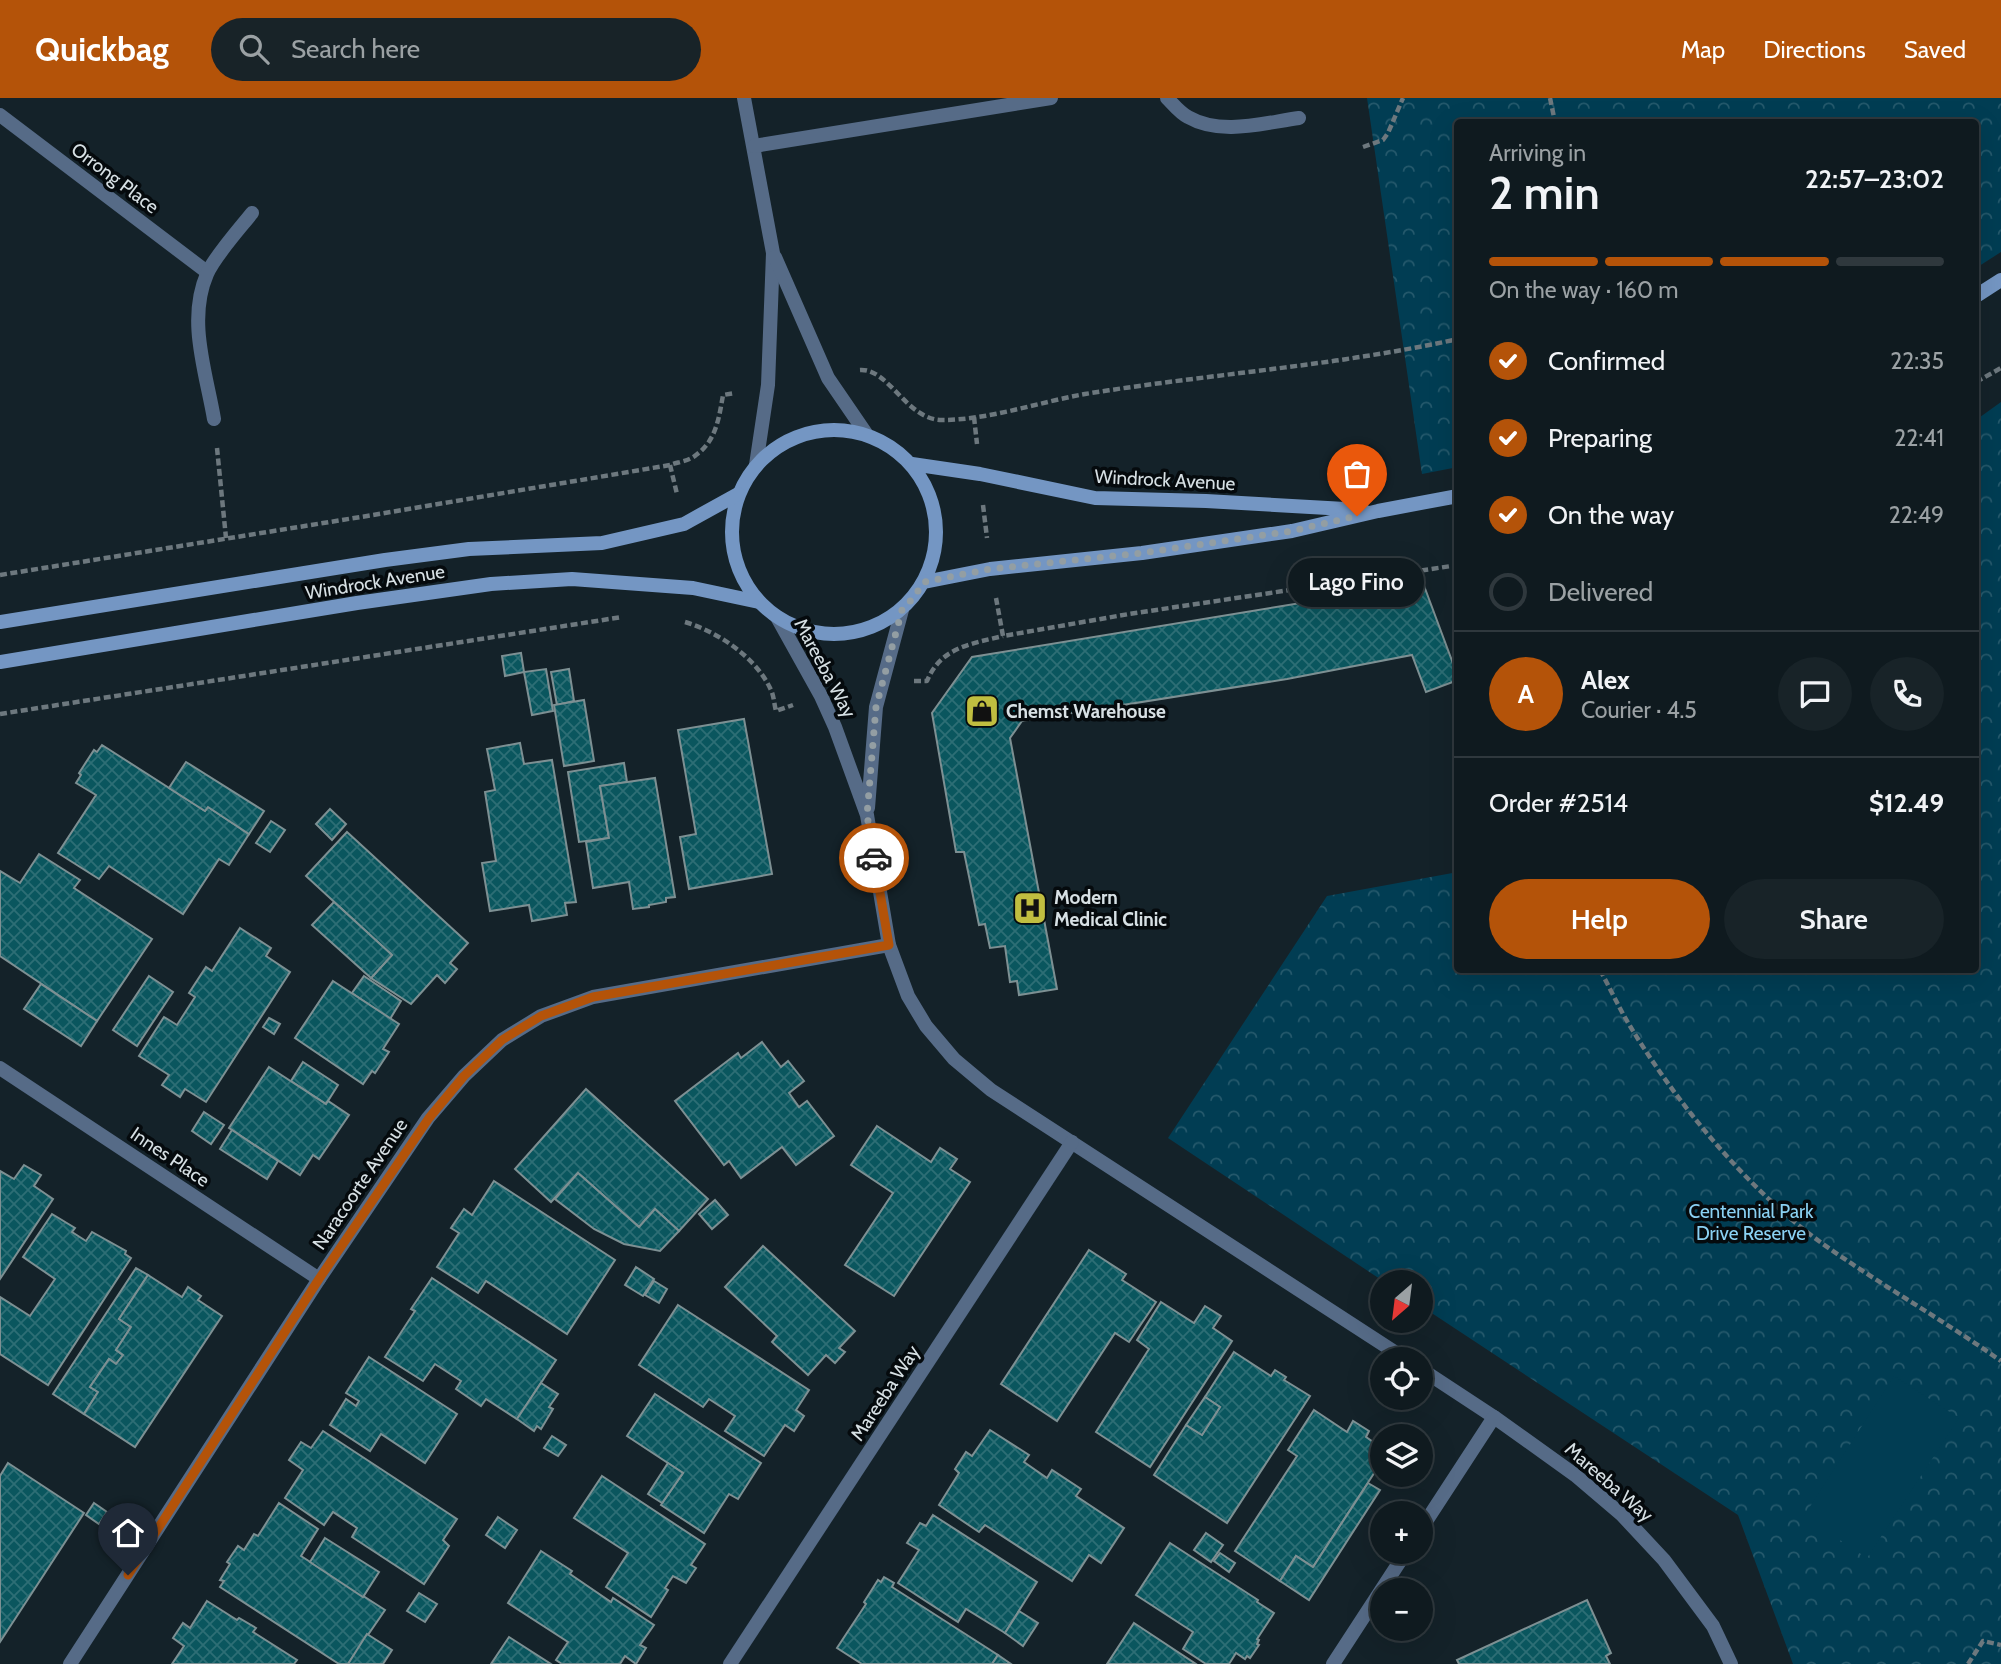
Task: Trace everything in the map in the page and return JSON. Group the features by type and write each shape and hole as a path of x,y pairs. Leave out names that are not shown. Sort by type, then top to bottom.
{"street":[{"path":"744,98 773,253 768,385 756,465"},
{"path":"754,146 1051,98"},
{"path":"1167,98 1185,116 1203,125 1234,128 1298,118"},
{"name":"Orrong Place","path":"0,115 207,272"},
{"path":"214,418 197,326 199,297 207,272 252,213"},
{"path":"773,253 828,378 867,435"},
{"path":"1979,294 2001,280"},
{"path":"837,429 867,435 891,447 912,464 928,491 936,521 935,552 924,582 902,610 873,627 841,635 807,631 777,617 759,602 742,578 732,551 731,522 738,494 756,465 779,445 806,433 837,429"},
{"name":"Windrock Avenue","path":"912,464 980,474 1095,498 1378,511"},
{"name":"Windrock Avenue","path":"0,622 385,560 469,549 602,543 684,524 738,494"},
{"name":"Windrock Avenue","path":"924,582 990,569 1142,553 1292,531 1454,497"},
{"name":"Windrock Avenue","path":"0,662 491,584 572,579 693,588 759,602"},
{"name":"Mareeba Way","path":"867,815 876,707 902,610"},
{"name":"Mareeba Way","path":"777,617 835,727 867,815 889,945 908,996 926,1026 954,1059 991,1090 1386,1347"},
{"name":"Naracoorte Avenue","path":"70,1664 319,1279 438,1108 464,1076 502,1040 541,1016 593,997 889,945"},
{"name":"Innes Place","path":"0,1068 319,1279"},
{"name":"Mareeba Way","path":"730,1664 1072,1142"},
{"name":"Mareeba Way","path":"1433,1377 1575,1475 1622,1515 1664,1560 1713,1626 1731,1664"},
{"path":"1433,1511 1494,1417"},
{"path":"1333,1664 1398,1564"}],"path":[{"path":"1363,147 1383,140 1403,98"},
{"path":"1550,98 1554,119"},
{"path":"828,378 864,369 876,374 921,415 941,421 974,417 1084,394 1399,352 1454,340"},
{"path":"1979,380 2001,368"},
{"path":"0,575 670,465 695,457 709,442 718,425 723,396 768,385"},
{"path":"214,418 226,538"},
{"path":"0,715 624,617"},
{"path":"678,620 718,635 747,659 772,691 776,711 821,696"},
{"path":"1602,973 1629,1025 1672,1090 1724,1152 1773,1202 1822,1243 2001,1361"},
{"path":"1968,1664 1983,1641 2001,1645"}],"green space":[{"path":"1367,98 2001,98 2001,252 1979,266 1979,119 1454,119 1454,468 1422,474"},
{"name":"Centennial Park Drive Reserve","path":"2001,402 2001,1664 1793,1664 1738,1515 1433,1314 1433,1270 1370,1270 1370,1272 1168,1138 1327,896 1454,873 1454,973 1979,973 1979,418"},
{"path":"1894,1376 1959,1418 1867,1558 1804,1516"}],"building":[{"path":"1423,583 1454,666 1454,682 1426,692 1412,655 1287,679 1022,721 1010,738 1057,989 1019,995 1017,981 1010,982 1005,946 990,948 985,924 979,925 964,852 956,852 932,713 972,657"},
{"path":"521,653 524,672 505,676 502,656"},
{"path":"546,669 553,711 532,715 524,672"},
{"path":"569,669 574,701 557,705 551,672"},
{"path":"584,700 594,761 564,766 554,705"},
{"path":"744,719 772,874 689,889 680,837 696,834 678,730"},
{"path":"520,743 524,764 552,760 576,902 565,903 567,915 532,921 529,905 490,911 482,863 496,861 485,792 495,790 487,749"},
{"path":"102,745 205,811 208,807 249,834 229,865 219,859 183,914 109,866 99,879 58,853 96,795 76,783 81,775 79,773 94,750 97,752"},
{"path":"186,762 264,811 249,834 208,807 205,811 169,788"},
{"path":"624,763 627,782 600,786 609,838 579,842 568,772"},
{"path":"655,778 675,897 666,898 666,902 649,907 633,909 629,882 593,888 586,842 609,838 600,786"},
{"path":"330,809 346,824 332,840 316,824"},
{"path":"271,821 285,830 270,852 256,843"},
{"path":"347,832 468,943 450,963 457,969 445,983 437,975 411,1004 371,978 392,955 306,876"},
{"path":"39,854 80,880 74,888 152,939 97,1021 0,956 0,871 20,883"},
{"path":"334,902 392,955 371,978 312,925"},
{"path":"240,928 271,948 266,956 290,972 206,1102 185,1089 180,1097 162,1085 169,1075 139,1056 164,1017 177,1025 195,997 189,993 206,967 212,971"},
{"path":"149,976 173,992 137,1046 113,1030"},
{"path":"364,976 401,1001 390,1019 352,993"},
{"path":"333,981 399,1024 383,1049 389,1052 375,1073 372,1071 363,1084 295,1038"},
{"path":"41,984 97,1021 81,1046 24,1009"},
{"path":"269,1018 280,1024 274,1034 263,1027"},
{"path":"762,1042 781,1067 788,1061 804,1081 789,1093 799,1107 807,1101 834,1136 796,1165 782,1147 741,1178 729,1161 724,1165 675,1101 738,1053 741,1058"},
{"path":"303,1062 338,1085 326,1104 291,1081"},
{"path":"269,1067 326,1104 328,1101 349,1115 319,1159 313,1155 300,1175 229,1128"},
{"path":"586,1089 708,1199 679,1231 655,1209 639,1227 578,1173 551,1202 515,1169"},
{"path":"204,1112 224,1125 211,1144 192,1131"},
{"path":"877,1126 931,1162 940,1148 957,1159 950,1169 970,1182 894,1296 845,1265 893,1193 851,1165"},
{"path":"232,1130 278,1161 267,1179 220,1149"},
{"path":"24,1165 41,1175 34,1186 53,1199 0,1279 0,1171 14,1179"},
{"path":"578,1173 639,1227 655,1209 679,1231 660,1251 624,1244 594,1229 555,1199"},
{"path":"494,1181 615,1260 567,1334 486,1281 478,1293 437,1267 459,1233 451,1228 464,1209 472,1215"},
{"path":"715,1200 728,1215 712,1229 699,1214"},
{"path":"52,1214 75,1228 72,1232 86,1241 92,1232 126,1251 125,1254 131,1258 48,1385 0,1354 0,1297 30,1316 55,1279 23,1257"},
{"path":"763,1246 855,1331 839,1348 845,1352 835,1363 826,1355 808,1375 772,1342 777,1336 725,1287"},
{"path":"1089,1250 1126,1274 1122,1280 1156,1302 1129,1342 1115,1333 1057,1421 1001,1384"},
{"path":"636,1267 654,1279 643,1296 625,1285"},
{"path":"136,1268 148,1275 119,1319 131,1327 116,1350 123,1355 116,1364 109,1359 90,1387 98,1392 84,1414 53,1394"},
{"path":"148,1275 182,1297 188,1287 201,1296 198,1300 222,1316 135,1447 84,1414 98,1392 90,1387 109,1359 116,1364 123,1355 116,1350 131,1327 119,1319"},
{"path":"432,1278 556,1360 517,1419 486,1399 481,1406 456,1389 461,1381 435,1364 423,1381 385,1357 415,1311 411,1309"},
{"path":"654,1281 667,1289 659,1303 645,1295"},
{"path":"1161,1302 1194,1323 1205,1306 1221,1316 1213,1328 1232,1341 1150,1467 1096,1432 1149,1349 1137,1340"},
{"path":"678,1305 809,1390 796,1410 804,1416 794,1431 785,1425 764,1456 725,1431 735,1416 709,1399 703,1407 639,1365"},
{"path":"1234,1352 1271,1376 1275,1370 1286,1377 1284,1380 1310,1396 1227,1523 1154,1475 1186,1425 1202,1435 1220,1407 1205,1397"},
{"path":"369,1357 457,1414 425,1463 381,1434 370,1451 330,1425 346,1399 356,1406 359,1401 346,1393"},
{"path":"541,1383 558,1394 549,1407 553,1409 541,1429 537,1426 534,1431 517,1419"},
{"path":"655,1394 761,1463 738,1499 729,1494 704,1533 661,1505 683,1473 627,1436"},
{"path":"1205,1397 1220,1407 1202,1435 1186,1425"},
{"path":"1314,1410 1347,1432 1353,1421 1369,1431 1366,1437 1370,1440 1370,1479 1313,1567 1296,1556 1280,1581 1235,1551 1297,1456 1288,1450"},
{"path":"990,1430 1029,1455 1024,1462 1047,1478 1052,1470 1081,1489 1076,1496 1124,1528 1101,1563 1089,1555 1072,1581 985,1525 979,1532 939,1505 959,1473 955,1469 966,1452 972,1456"},
{"path":"323,1431 457,1519 443,1540 449,1546 424,1584 352,1537 357,1528 333,1512 324,1525 285,1498 303,1470 289,1460 301,1442 311,1448"},
{"path":"552,1436 566,1445 558,1456 544,1448"},
{"path":"8,1463 84,1513 0,1642 0,1476"},
{"path":"668,1463 683,1473 662,1503 648,1494"},
{"path":"602,1476 705,1544 691,1565 696,1568 686,1583 673,1576 665,1588 668,1590 651,1617 606,1587 628,1553 574,1518"},
{"path":"1368,1483 1370,1487 1380,1490 1373,1501 1370,1501 1370,1505 1309,1600 1280,1581 1296,1556 1313,1567"},
{"path":"94,1503 107,1512 99,1524 86,1515"},
{"path":"279,1503 318,1529 301,1556 385,1610 348,1664 339,1664 220,1587 224,1581 220,1580 230,1564 227,1562 238,1546 244,1550 254,1534 258,1536"},
{"path":"933,1515 1037,1582 1005,1633 966,1609 958,1622 898,1583 919,1550 907,1543 920,1523 926,1526"},
{"path":"498,1517 517,1530 505,1548 486,1535"},
{"path":"1206,1533 1223,1545 1211,1562 1194,1550"},
{"path":"325,1538 379,1572 363,1597 310,1562"},
{"path":"1170,1543 1274,1613 1257,1639 1259,1645 1250,1658 1247,1656 1245,1659 1236,1653 1229,1664 1206,1664 1183,1649 1193,1632 1136,1595"},
{"path":"541,1551 611,1602 613,1598 654,1625 640,1645 646,1648 636,1664 625,1656 620,1664 562,1664 556,1660 568,1642 508,1603"},
{"path":"1220,1553 1235,1563 1229,1572 1214,1561"},
{"path":"884,1577 894,1583 892,1587 998,1655 992,1664 862,1664 837,1648 866,1604 864,1602 878,1580 881,1582"},
{"path":"419,1593 437,1604 425,1622 407,1611"},
{"path":"1587,1600 1611,1653 1606,1656 1610,1664 1459,1664 1457,1660"},
{"path":"207,1601 237,1620 239,1618 256,1628 253,1632 297,1660 294,1664 172,1664 184,1646 173,1638 183,1623 190,1628"},
{"path":"1019,1611 1038,1623 1023,1646 1005,1633"},
{"path":"1134,1623 1196,1664 1107,1664"},
{"path":"367,1634 392,1650 383,1664 348,1664"},
{"path":"509,1637 551,1664 491,1664"},
{"path":"998,1655 1011,1664 992,1664"}],"way so far":[{"path":"874,858 867,815 876,707 902,610 924,582 990,569 1142,553 1292,531 1357,516"}],"place":[{"name":"Lago Fino","path":"1357,516"},
{"name":"Chemst Warehouse","path":"982,711"},
{"name":"Modern Medical Clinic","path":"1030,908"}],"route":[{"path":"128,1575 335,1256 429,1118 464,1076 502,1040 541,1016 593,997 889,945 874,858"}]}
